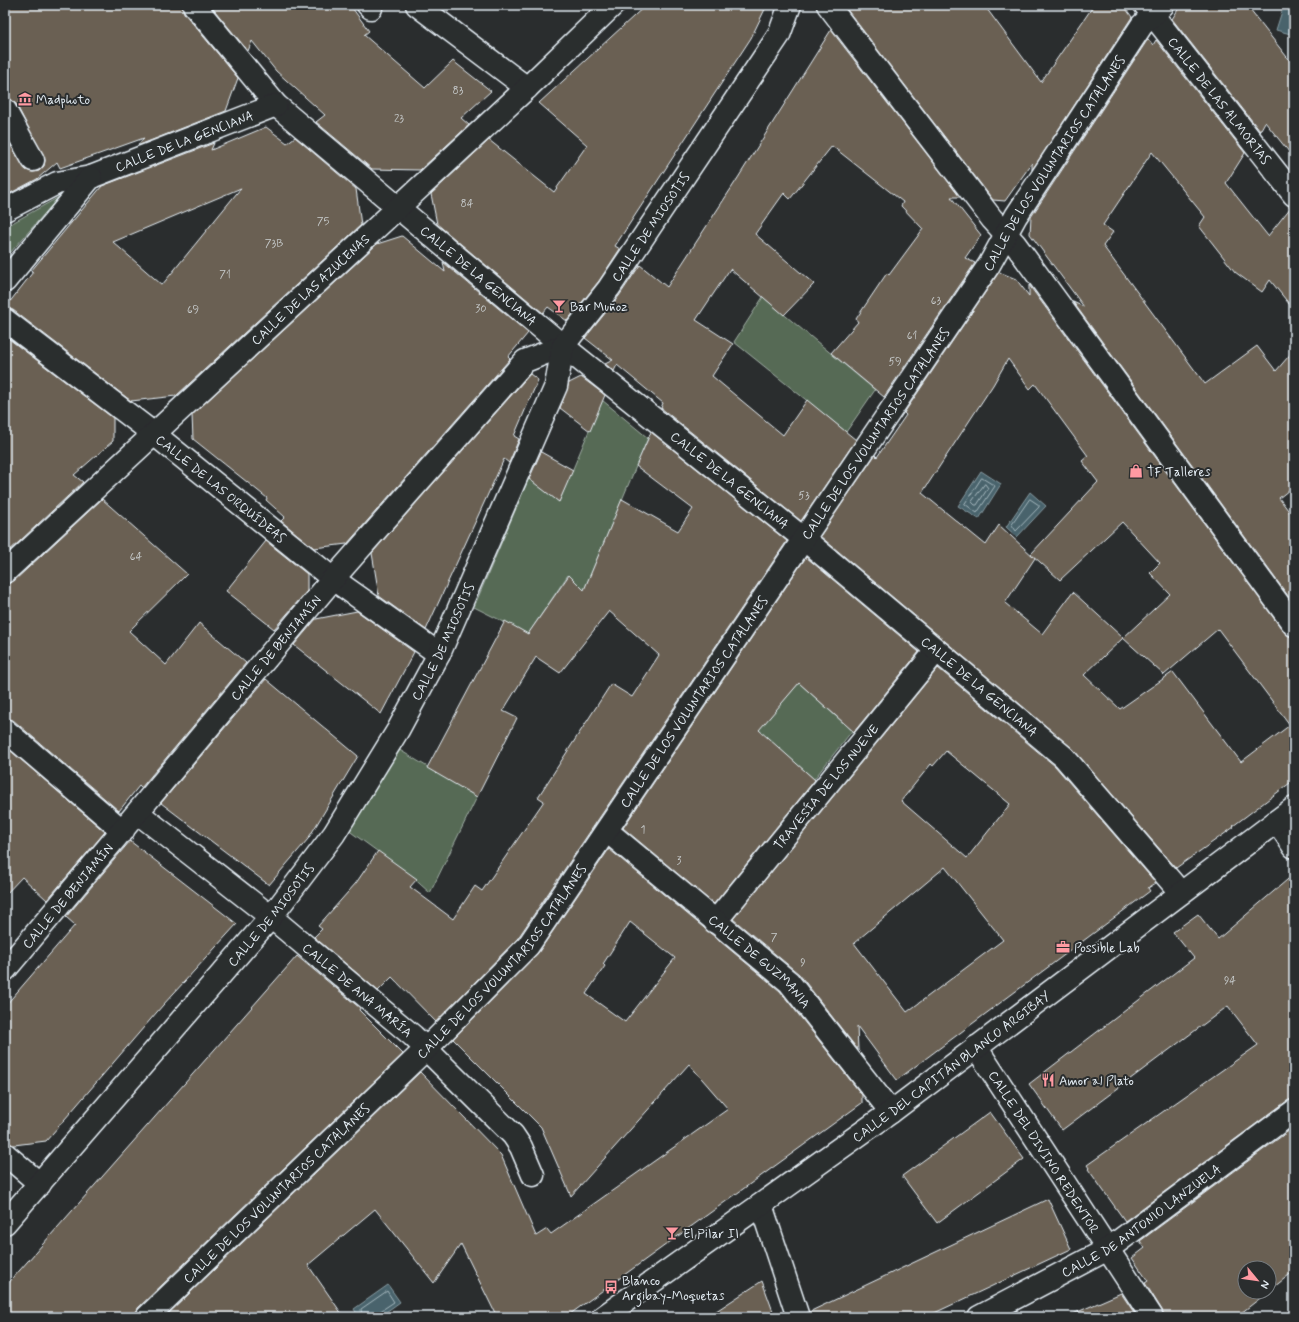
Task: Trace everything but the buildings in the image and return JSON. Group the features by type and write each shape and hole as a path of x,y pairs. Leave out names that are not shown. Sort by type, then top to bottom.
{"street":[{"name":"CALLE DE LA GENCIANA","path":"194,5 276,104 563,346 804,539 1064,757 1181,893"},
{"path":"417,5 527,88"},
{"name":"CALLE DE LAS AZUCENAS","path":"5,572 527,88 613,5"},
{"name":"CALLE DE MIOSOTIS","path":"5,1223 271,917 334,834 398,730 439,654 556,386 563,346 609,288 779,35 790,5"},
{"path":"828,5 1015,244 1294,625"},
{"name":"CALLE DE LOS VOLUNTARIOS CATALANES","path":"147,1317 427,1048 520,955 607,831 989,265 1006,234 1153,8"},
{"name":"CALLE DE LAS ALMORTAS","path":"1153,8 1294,195"},
{"name":"CALLE DE LA GENCIANA","path":"5,210 57,182 91,177 276,104"},
{"path":"5,110 32,160"},
{"path":"5,281 91,177"},
{"name":"CALLE DE LAS ORQUÍDEAS","path":"5,320 154,434 333,579 439,654"},
{"name":"CALLE DE BENJAMÍN","path":"5,970 333,579 525,361 563,346"},
{"name":"TRAVESÍA DE LOS NUEVE","path":"715,922 936,651"},
{"path":"5,730 123,831"},
{"name":"CALLE DEL CAPITÁN BLANCO ARGIBAY","path":"603,1317 891,1112 1294,808"},
{"name":"CALLE DE ANA MARÍA","path":"138,813 271,917 427,1048 513,1135 521,1147 533,1175"},
{"path":"1277,821 1294,847"},
{"name":"CALLE DE GUZMANIA","path":"607,831 789,982 891,1112"},
{"name":"CALLE DEL DIVINO REDENTOR","path":"976,1047 1152,1317"},
{"name":"CALLE DE ANTONIO LANZUELA","path":"979,1317 1108,1249 1294,1111"},
{"path":"5,1154 40,1184"},
{"path":"761,1205 798,1317"}],"green space":[{"path":"59,197 10,253 5,241 5,227"},
{"path":"763,297 875,390 846,432 734,342"},
{"path":"602,400 648,438 584,590 568,575 528,634 474,607 529,478 559,502"},
{"path":"799,683 852,731 814,779 758,730"},
{"path":"398,749 477,797 430,893 410,875 348,830"}],"water":[{"path":"1284,5 1294,5 1294,35 1276,30"},
{"path":"981,471 1001,484 979,519 958,506"},
{"path":"1030,492 1046,506 1017,537 1006,527"},
{"path":"388,1285 400,1302 379,1317 359,1317 354,1309"}],"place":[{"name":"Madphoto","path":"25,99"},
{"name":"Bar Muñoz","path":"559,306"},
{"name":"TF Talleres","path":"1136,471"},
{"name":"Possible Lab","path":"1063,947"},
{"name":"Amor al Plato","path":"1048,1080"},
{"name":"El PiIar II","path":"672,1233"},
{"name":"Blanco Argibay-Moquetas","path":"611,1287"}]}
